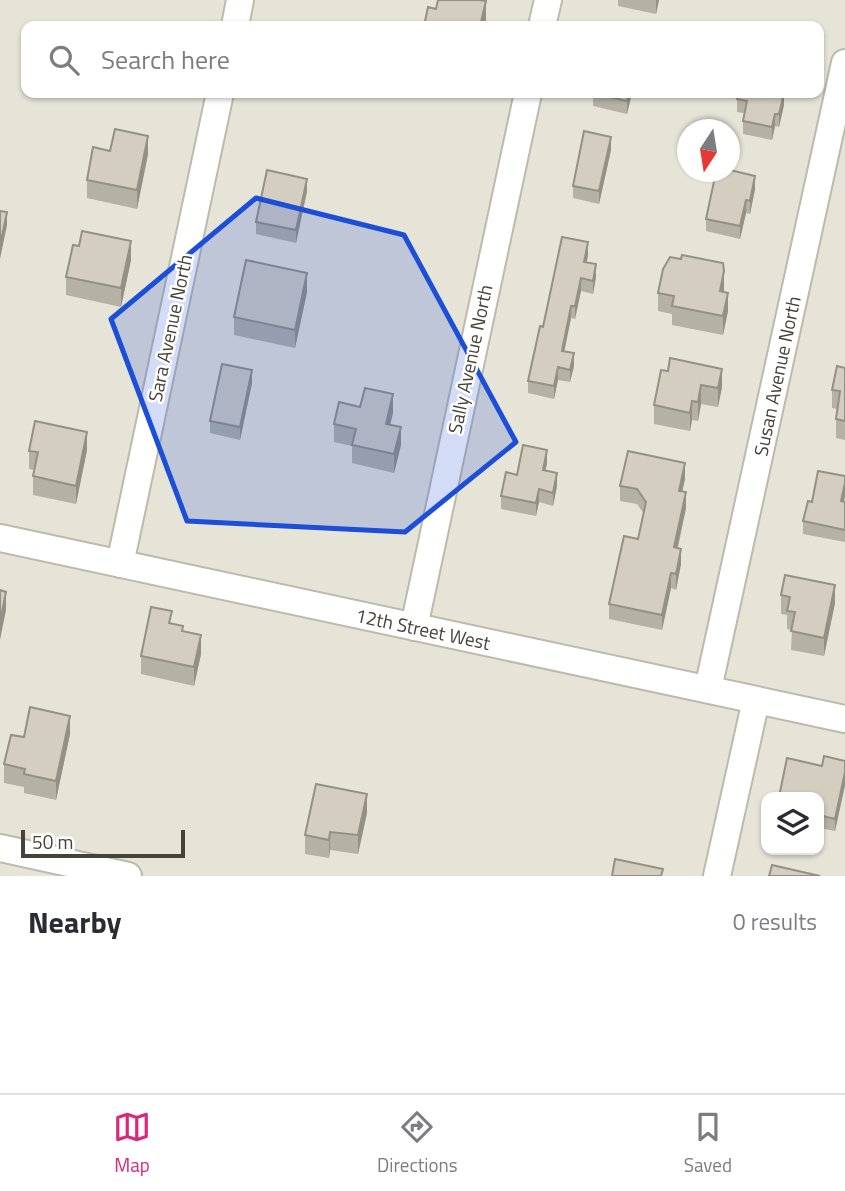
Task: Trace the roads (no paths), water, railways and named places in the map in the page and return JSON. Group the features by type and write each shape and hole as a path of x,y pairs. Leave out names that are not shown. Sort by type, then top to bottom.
{"street":[{"path":"235,21 240,0"},
{"path":"543,21 548,0"},
{"name":"Susan Avenue North","path":"709,690 841,102 845,63"},
{"name":"Sara Avenue North","path":"120,564 219,98"},
{"name":"Sally Avenue North","path":"414,626 527,98"},
{"name":"12th Street West","path":"0,538 845,719"},
{"path":"717,876 755,700"},
{"path":"0,848 128,876"}]}
